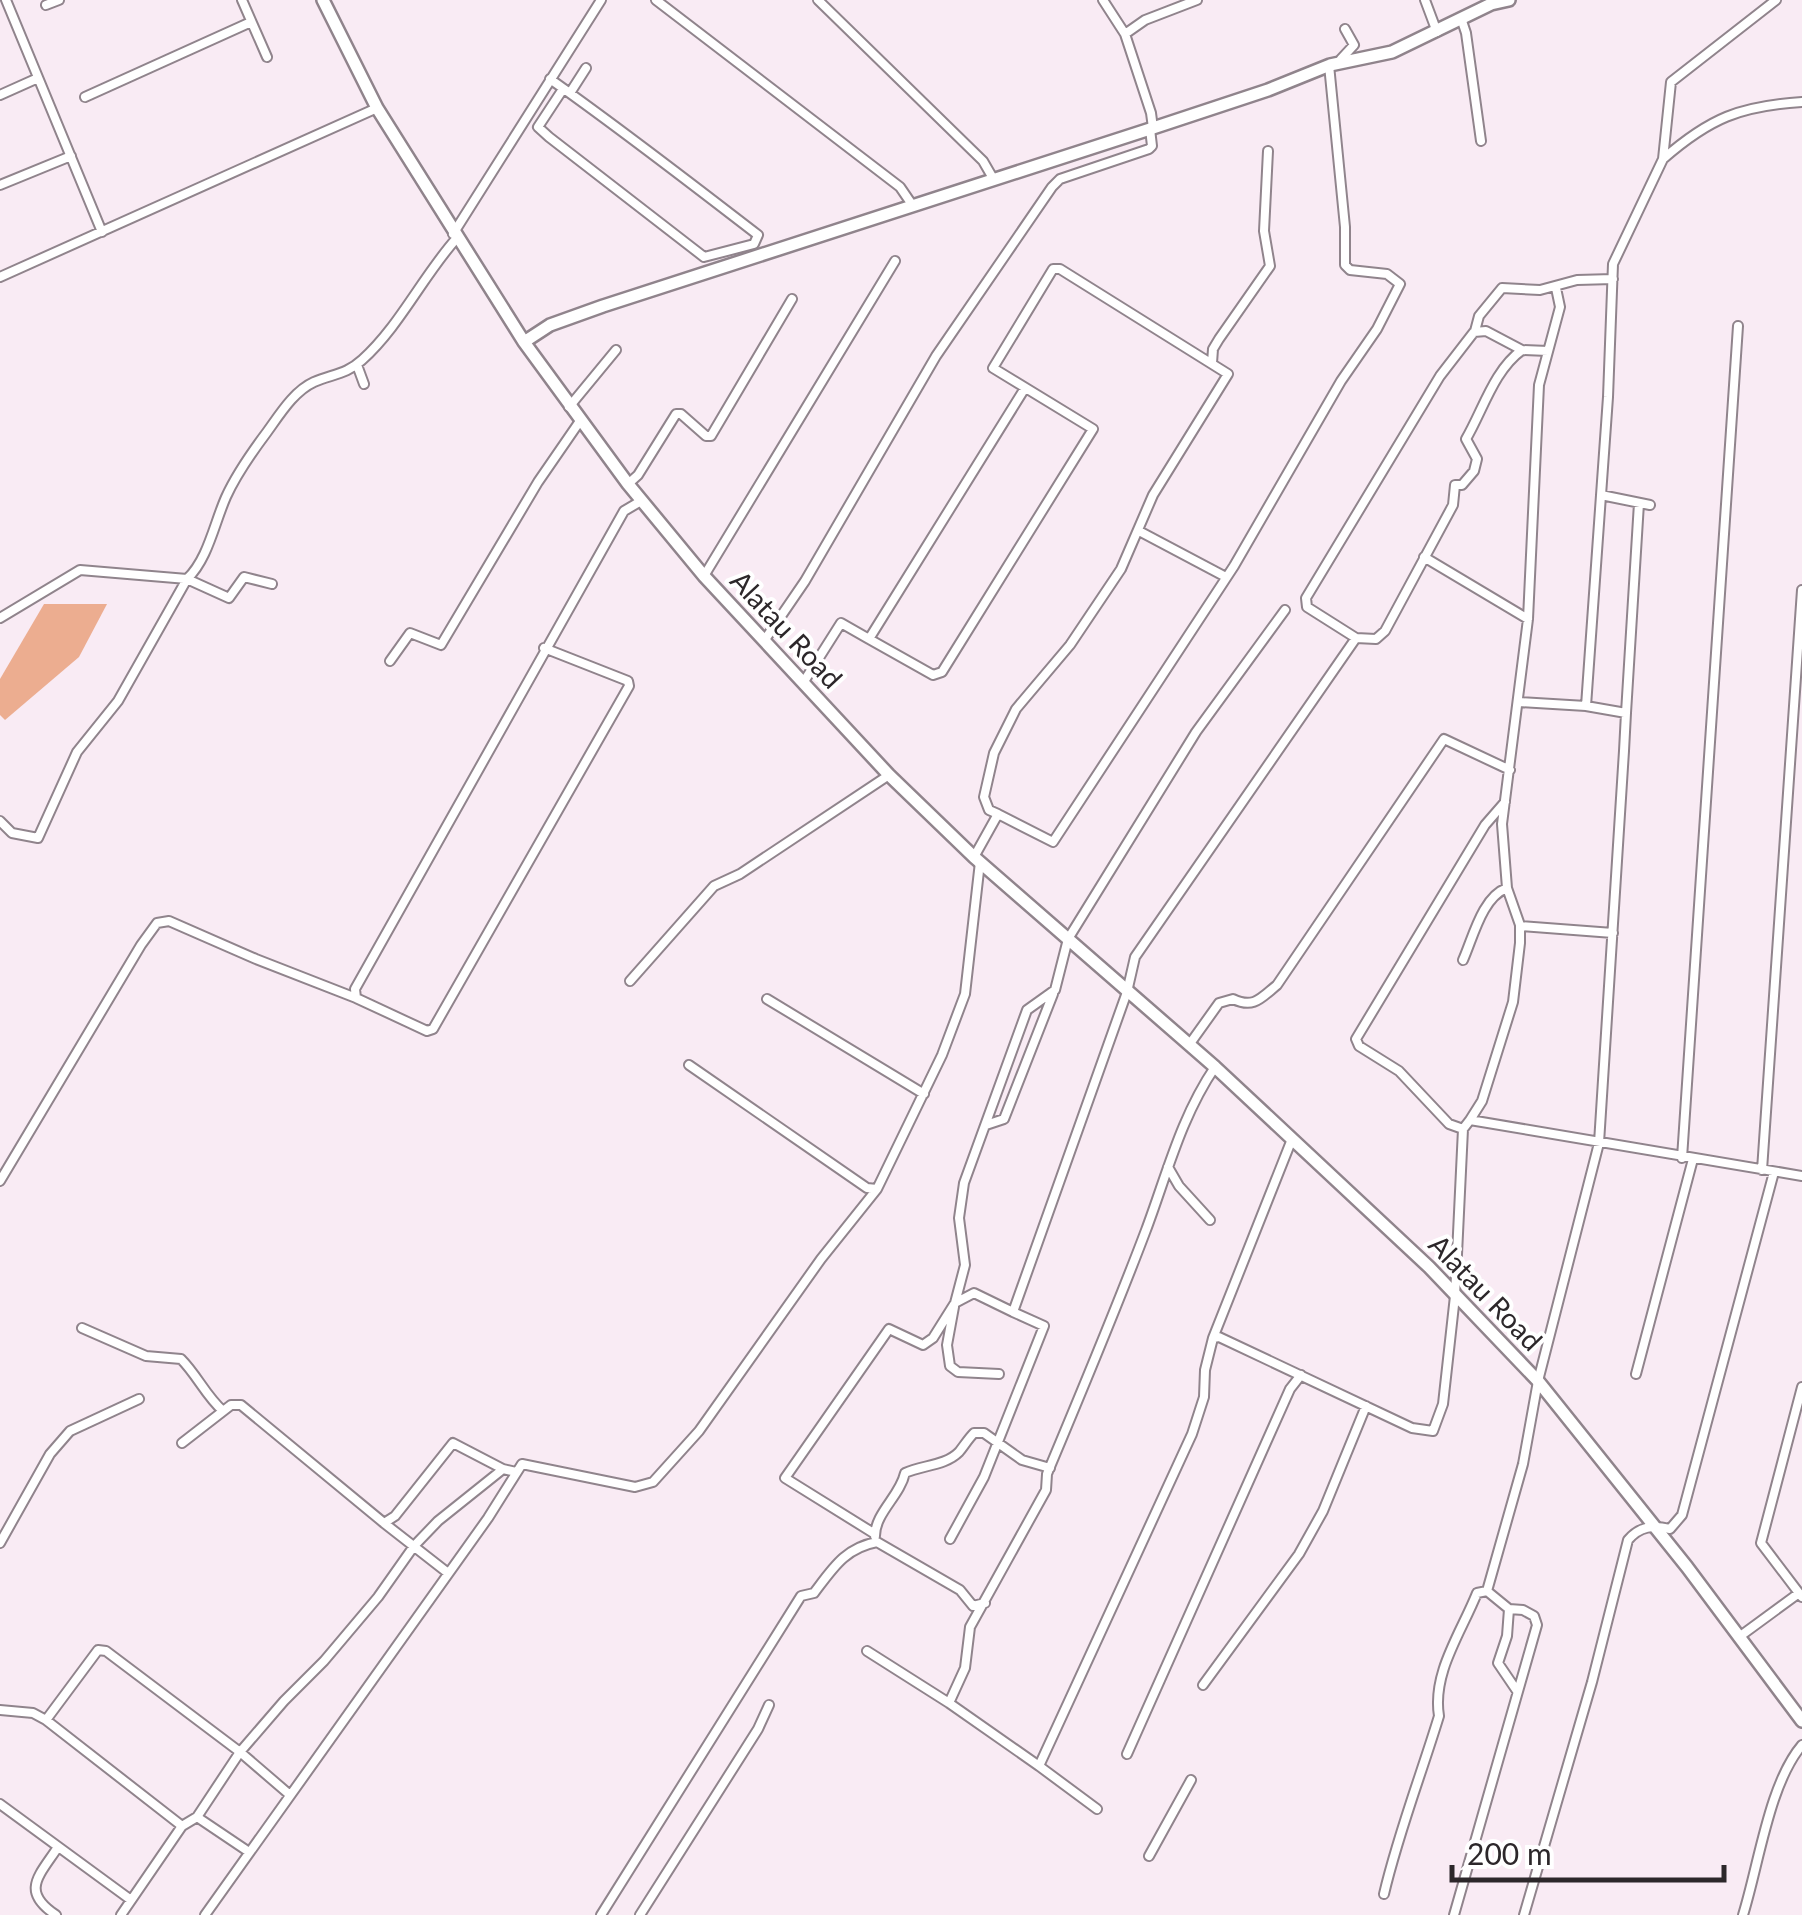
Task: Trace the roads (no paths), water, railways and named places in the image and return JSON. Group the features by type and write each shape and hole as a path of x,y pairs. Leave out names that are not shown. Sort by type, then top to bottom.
{"main road":[{"path":"323,0 377,108 455,236 570,407"},
{"path":"524,342 550,325 603,306 1268,90 1328,65 1392,52 1461,18 1509,0"},
{"name":"Alatau Road","path":"570,407 704,576 888,775 1292,1139 1429,1267 1538,1380 1802,1721"}],"street":[{"path":"46,6 59,0"},
{"path":"242,0 267,57"},
{"path":"0,820 12,833 38,838 77,752 118,701 187,579 198,568 228,491 266,433 300,390 346,374 388,332 455,236 601,0"},
{"path":"656,0 900,188 914,206"},
{"path":"818,0 983,161 994,180"},
{"path":"764,642 805,581 936,356 1052,187 1060,179 1152,146 1151,113 1125,34 1103,0"},
{"path":"1125,34 1145,20 1197,0"},
{"path":"1425,0 1436,32"},
{"path":"1586,706 1613,264 1663,159 1671,82 1776,0"},
{"path":"4,1 102,232"},
{"path":"1461,18 1481,141"},
{"path":"85,97 251,22"},
{"path":"803,683 841,624 934,675 942,672 1093,429 992,368 1054,269 1060,269 1212,363 1228,374 1154,495 1122,568 1078,633 1016,709 994,753 984,797 989,810 1052,842 1234,566 1342,381 1377,329 1400,284 1387,274 1350,270 1345,265 1335,108 1328,65 1348,56 1354,44 1345,29"},
{"path":"550,79 567,91 758,236 754,244 704,257 548,138 538,127 567,91 586,68"},
{"path":"0,96 38,78"},
{"path":"1663,159 1698,131 1737,111 1802,102"},
{"path":"0,277 377,108"},
{"path":"1212,363 1219,338 1270,266 1264,231 1268,151"},
{"path":"0,185 71,156"},
{"path":"704,576 895,260"},
{"path":"1522,350 1512,357 1496,382 1466,439 1477,459 1474,471 1462,485 1455,486 1453,505 1385,631 1376,640 1356,638 1306,607 1306,598 1440,376 1502,288 1556,288 1578,280 1613,279"},
{"path":"1214,1338 1412,1428 1433,1431 1443,1404 1455,1296 1463,1128 1482,1101 1513,1002 1520,926 1507,888 1502,842 1528,619 1540,384 1560,308 1556,288"},
{"path":"628,484 676,414 711,436 792,299"},
{"path":"1682,1158 1738,326"},
{"path":"1474,332 1486,331 1522,350 1548,351"},
{"path":"570,407 616,350"},
{"path":"357,365 364,384"},
{"path":"868,639 1025,388"},
{"path":"390,661 410,634 441,645 538,482 580,421"},
{"path":"1601,496 1650,505"},
{"path":"356,998 356,989 544,648 624,511 642,501"},
{"path":"1487,1592 1524,1464 1538,1380 1599,1143 1639,502"},
{"path":"1140,531 1224,576"},
{"path":"1424,556 1528,619"},
{"path":"0,618 80,570 187,579 229,598 244,577 272,584"},
{"path":"1762,1170 1802,590"},
{"path":"986,1125 1004,1119 1055,990 1068,939 1196,732 1285,610"},
{"path":"1012,1312 1127,992 1134,957 1356,638"},
{"path":"0,1181 157,923 169,921 422,1029 434,1029 628,690 628,681 544,648"},
{"path":"1520,702 1586,706 1626,714"},
{"path":"1189,1045 1219,1004 1234,999 1256,1004 1277,985 1444,740 1510,770"},
{"path":"630,982 714,886 740,874 888,775"},
{"path":"54,802 63,814"},
{"path":"1463,1128 1449,1124 1399,1071 1358,1046 1356,1039 1486,824 1505,802"},
{"path":"206,1915 522,1464 635,1488 653,1482 699,1432 820,1259 877,1189 924,1094 966,994 981,862 998,814"},
{"path":"1463,960 1489,902 1498,891 1507,888"},
{"path":"1520,926 1612,932"},
{"path":"999,1374 958,1372 950,1366 946,1345 965,1265 959,1218 964,1182 1028,1010 1055,990"},
{"path":"767,999 924,1094"},
{"path":"689,1064 867,1188 877,1189"},
{"path":"950,1703 965,1668 970,1627 1046,1490 1050,1468 1104,1340 1168,1167 1197,1094 1214,1067"},
{"path":"1470,1120 1802,1176"},
{"path":"1039,1766 1192,1434 1204,1397 1205,1370 1214,1338 1292,1139"},
{"path":"1636,1374 1693,1159"},
{"path":"1168,1167 1179,1186 1210,1220"},
{"path":"1524,1915 1592,1682 1628,1540 1634,1532 1654,1525 1670,1528 1682,1515 1774,1172"},
{"path":"950,1539 998,1444 1044,1326 974,1293 955,1303 933,1338 923,1345 889,1329 785,1478 960,1590 973,1606 986,1603"},
{"path":"82,1328 146,1356 181,1359 195,1373 211,1400 224,1411"},
{"path":"1127,1754 1290,1389 1301,1375"},
{"path":"1739,1637 1801,1595 1761,1542 1799,1412 1802,1387"},
{"path":"0,1543 50,1454 70,1432 138,1399"},
{"path":"182,1443 231,1405 241,1405 448,1574"},
{"path":"1203,1685 1299,1554 1323,1511 1366,1406"},
{"path":"876,1538 876,1524 899,1492 906,1473 942,1462 959,1452 974,1433 984,1433 1022,1460 1050,1468"},
{"path":"384,1523 395,1516 453,1443 502,1469 516,1472"},
{"path":"120,1915 182,1826 196,1817 240,1752 324,1661 404,1564 414,1546 438,1520 502,1469"},
{"path":"601,1915 801,1596 814,1593 838,1561 876,1538"},
{"path":"1384,1894 1439,1716 1439,1676 1477,1593 1487,1592 1509,1610 1522,1610 1534,1616 1537,1625 1454,1915"},
{"path":"1509,1610 1507,1636 1498,1663 1516,1691"},
{"path":"46,1720 98,1650 106,1651 290,1794"},
{"path":"867,1650 950,1703 1097,1810"},
{"path":"640,1915 758,1729 769,1705"},
{"path":"0,1710 33,1714 46,1720 182,1826"},
{"path":"1743,1915 1776,1792 1792,1756 1802,1745"},
{"path":"1150,1856 1192,1780"},
{"path":"0,1804 131,1900"},
{"path":"196,1817 249,1852"},
{"path":"56,1915 40,1904 35,1893 36,1880 58,1847"}]}
